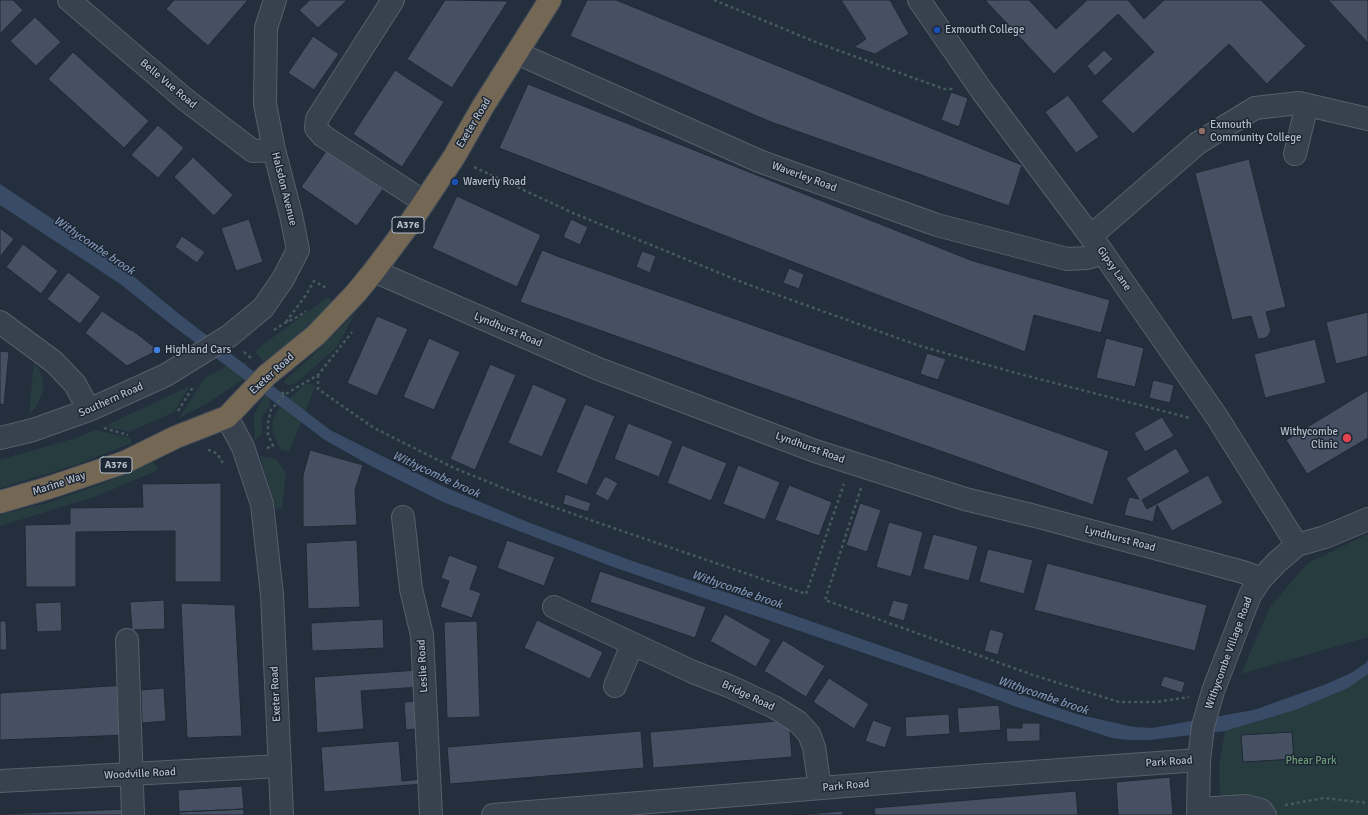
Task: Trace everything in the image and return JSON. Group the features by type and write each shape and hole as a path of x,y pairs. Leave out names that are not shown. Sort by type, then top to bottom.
{"highway":[{"name":"Exeter Road","path":"227,417 267,375 316,335 356,293 374,271 424,202 454,157 550,0"},
{"name":"Marine Way","path":"0,502 48,488 125,462 176,437 227,417"}],"street":[{"name":"Belle Vue Road","path":"69,0 186,100 253,151 274,150"},
{"name":"Halsdon Avenue","path":"215,346 230,336 263,308 284,279 298,250 292,215 274,150 265,104 266,28 275,0"},
{"path":"392,0 317,119 316,128 324,136 424,202"},
{"name":"Gipsy Lane","path":"919,0 982,91 1097,244 1217,417 1297,545"},
{"name":"Waverley Road","path":"517,53 758,161 937,225 1067,259 1087,258 1097,244"},
{"path":"1097,244 1198,143 1255,108 1299,103 1368,119"},
{"path":"1295,154 1307,105"},
{"name":"Lyndhurst Road","path":"374,271 596,368 715,414 859,466 965,499 1035,516 1214,564 1261,579"},
{"path":"0,322 54,362 75,384 89,410"},
{"name":"Southern Road","path":"0,438 32,430 89,410 166,375 215,346"},
{"name":"Exeter Road","path":"227,417 243,447 262,504 272,595 282,815"},
{"name":"Leslie Road","path":"403,517 411,589 422,635 431,815"},
{"name":"Withycombe Village Road","path":"1198,812 1199,760 1203,726 1213,691 1250,595 1261,579 1277,562 1297,545 1325,537 1368,519"},
{"name":"Bridge Road","path":"554,607 632,645 729,686 774,707 798,722 809,734 814,747 820,788"},
{"path":"127,640 133,815"},
{"path":"615,686 632,645"},
{"name":"Park Road","path":"493,815 820,788 1199,760"},
{"name":"Woodville Road","path":"0,781 280,766"},
{"path":"1198,812 1246,806 1263,812"}],"path":[{"path":"714,0 818,43 944,89 982,91"},
{"path":"454,157 573,213 737,280 920,346 1016,373 1190,418 1217,417"},
{"path":"285,323 306,295 314,280 330,291"},
{"path":"274,331 285,323 299,316 311,306"},
{"path":"239,354 245,351 284,395 318,375 356,327"},
{"path":"318,375 318,389 374,428 454,468 523,496 806,594 859,466"},
{"path":"176,415 194,384"},
{"path":"859,466 825,600 1033,675 1119,702 1156,702 1213,691"},
{"path":"1263,812 1324,798 1368,803"}],"green space":[{"path":"328,297 333,301 315,319 264,362 256,353 257,349"},
{"path":"356,312 336,348 296,383 287,385 283,382 312,356"},
{"path":"237,360 245,363 252,372 206,404 179,418 205,378"},
{"path":"34,363 40,371 43,381 43,391 35,408 29,413"},
{"path":"306,384 315,385 307,408 289,451 281,450 273,434 272,423 275,414 282,405"},
{"path":"190,386 174,412 129,432 105,426"},
{"path":"268,393 270,405 261,419 263,433 255,440 254,415 262,399"},
{"path":"96,430 130,438 132,443 75,465 0,488 0,460 76,438"},
{"path":"260,456 276,459 286,473 282,508 276,509"},
{"path":"153,462 158,470 97,496 0,526 0,515 51,502 101,484"},
{"path":"1368,534 1368,637 1241,674 1270,607 1308,563"},
{"name":"Phear Park","path":"1368,674 1368,815 1221,815 1219,765 1225,731 1295,710 1348,688"}],"water":[{"path":"0,184 93,246 330,430 440,485 530,523 635,562 770,607 1076,714 1133,727 1152,728 1254,710 1324,685 1351,673 1368,660 1368,674 1348,688 1295,710 1225,731 1149,740 1112,738 1014,706 972,690 616,568 443,502 373,467 325,440 168,322 119,283 0,205"}],"building":[{"path":"0,0 13,0 23,10 0,34"},
{"path":"174,0 248,0 208,46 166,9"},
{"path":"310,0 347,0 318,28 299,10"},
{"path":"445,0 508,1 452,88 407,59"},
{"path":"587,0 616,0 1022,165 1009,206 771,122 570,36"},
{"path":"841,0 890,0 909,34 875,54 854,47 866,39"},
{"path":"985,0 1029,0 1056,29 1087,0 1128,0 1144,19 1164,0 1261,0 1306,46 1267,84 1229,44 1133,134 1101,101 1154,52 1118,14 1054,74"},
{"path":"1328,0 1368,0 1368,43"},
{"path":"35,17 61,42 36,66 10,41"},
{"path":"313,36 339,54 314,90 288,73"},
{"path":"1104,50 1113,59 1095,76 1087,66"},
{"path":"73,52 149,121 124,148 48,79"},
{"path":"395,70 444,102 402,167 353,134"},
{"path":"528,84 973,261 1110,300 1101,333 1034,315 1025,352 499,148"},
{"path":"951,92 968,98 959,127 941,120"},
{"path":"1068,95 1099,137 1076,153 1045,112"},
{"path":"158,125 184,148 158,178 131,155"},
{"path":"327,150 383,189 357,226 301,187"},
{"path":"193,157 233,195 214,216 174,177"},
{"path":"1249,159 1286,307 1266,312 1271,330 1269,335 1265,338 1258,339 1251,316 1232,320 1195,173"},
{"path":"457,196 541,235 517,287 432,248"},
{"path":"249,219 263,262 236,271 221,228"},
{"path":"571,219 588,227 580,245 563,237"},
{"path":"0,228 14,239 0,257"},
{"path":"182,236 205,252 197,263 175,247"},
{"path":"23,244 58,271 41,294 6,267"},
{"path":"542,250 1109,451 1093,505 520,302"},
{"path":"642,251 656,256 650,273 636,267"},
{"path":"789,268 804,274 799,289 783,283"},
{"path":"68,272 101,297 80,324 47,299"},
{"path":"102,311 132,330 158,350 127,366 85,333"},
{"path":"1368,312 1368,356 1336,364 1326,322"},
{"path":"377,316 408,329 377,396 347,383"},
{"path":"429,338 460,352 434,410 403,397"},
{"path":"1106,338 1144,348 1135,387 1096,378"},
{"path":"1315,339 1326,383 1265,398 1254,354"},
{"path":"0,351 9,352 4,405 0,404"},
{"path":"927,353 946,359 938,380 920,374"},
{"path":"490,364 516,375 475,470 450,459"},
{"path":"1153,380 1174,385 1170,403 1149,398"},
{"path":"533,384 567,399 542,457 508,443"},
{"path":"1368,390 1368,438 1307,474 1286,440"},
{"path":"585,404 615,416 587,485 556,472"},
{"path":"1162,417 1174,436 1145,452 1134,433"},
{"path":"628,423 673,441 659,477 614,459"},
{"path":"682,445 727,463 711,501 667,483"},
{"path":"1176,448 1190,472 1142,500 1147,509 1208,475 1223,503 1172,531 1157,505 1153,522 1124,515 1129,497 1139,499 1126,478"},
{"path":"310,450 363,465 355,490 357,525 303,527 303,475"},
{"path":"738,465 780,482 765,520 723,504"},
{"path":"605,476 618,483 608,501 595,494"},
{"path":"221,483 221,582 175,582 175,531 76,532 76,587 26,587 25,525 70,524 70,508 143,507 142,484"},
{"path":"789,485 832,502 819,536 775,520"},
{"path":"565,494 591,503 588,512 563,504"},
{"path":"860,503 881,510 867,552 846,545"},
{"path":"889,522 923,532 911,577 876,567"},
{"path":"933,534 978,546 969,581 923,569"},
{"path":"357,540 360,607 308,609 306,543"},
{"path":"507,540 555,557 544,586 497,568"},
{"path":"988,549 1033,560 1024,594 979,582"},
{"path":"449,555 478,566 470,589 481,593 472,618 440,607 449,581 441,578"},
{"path":"1047,563 1207,605 1195,651 1034,610"},
{"path":"600,571 706,607 695,638 590,602"},
{"path":"164,600 165,629 132,630 130,602"},
{"path":"893,600 909,604 904,621 888,616"},
{"path":"61,602 62,631 37,632 35,603"},
{"path":"181,603 235,605 242,736 187,738"},
{"path":"725,614 771,640 756,667 710,641"},
{"path":"383,619 384,648 312,651 311,623"},
{"path":"537,620 603,652 590,679 524,648"},
{"path":"0,621 6,621 7,650 0,650"},
{"path":"477,621 480,717 447,718 444,622"},
{"path":"990,629 1004,633 998,655 984,651"},
{"path":"783,640 825,666 806,697 764,671"},
{"path":"419,670 420,687 361,691 364,729 317,733 314,677"},
{"path":"1164,676 1185,682 1182,693 1160,686"},
{"path":"829,678 869,704 854,729 813,702"},
{"path":"126,685 128,735 0,740 0,693"},
{"path":"164,688 166,721 142,723 141,690"},
{"path":"421,701 423,728 406,730 404,702"},
{"path":"999,705 1001,730 959,733 957,708"},
{"path":"949,714 950,734 906,737 905,717"},
{"path":"789,720 792,757 653,768 650,732"},
{"path":"873,720 892,727 885,748 865,741"},
{"path":"1022,723 1040,723 1040,741 1007,742 1006,728 1022,728"},
{"path":"641,731 644,768 450,784 447,747"},
{"path":"1292,732 1294,759 1243,762 1241,735"},
{"path":"399,741 402,781 422,779 422,784 324,792 321,747"},
{"path":"1170,777 1173,815 1118,815 1116,782"},
{"path":"242,786 244,809 179,812 178,790"},
{"path":"1076,791 1078,815 875,815 874,808"},
{"path":"127,809 127,815 0,815 0,814"},
{"path":"244,809 244,815 179,815 179,812"},
{"path":"843,811 843,815 796,815"}],"place":[{"name":"Exmouth College","path":"937,30"},
{"name":"Exmouth Community College","path":"1202,131"},
{"name":"Waverly Road","path":"455,182"},
{"name":"Highland Cars","path":"157,350"},
{"name":"Withycombe Clinic","path":"1347,438"}],"water label":[{"name":"Withycombe brook","path":"94,246"},
{"name":"Withycombe brook","path":"436,475"},
{"name":"Withycombe brook","path":"737,590"},
{"name":"Withycombe brook","path":"1043,696"}]}
